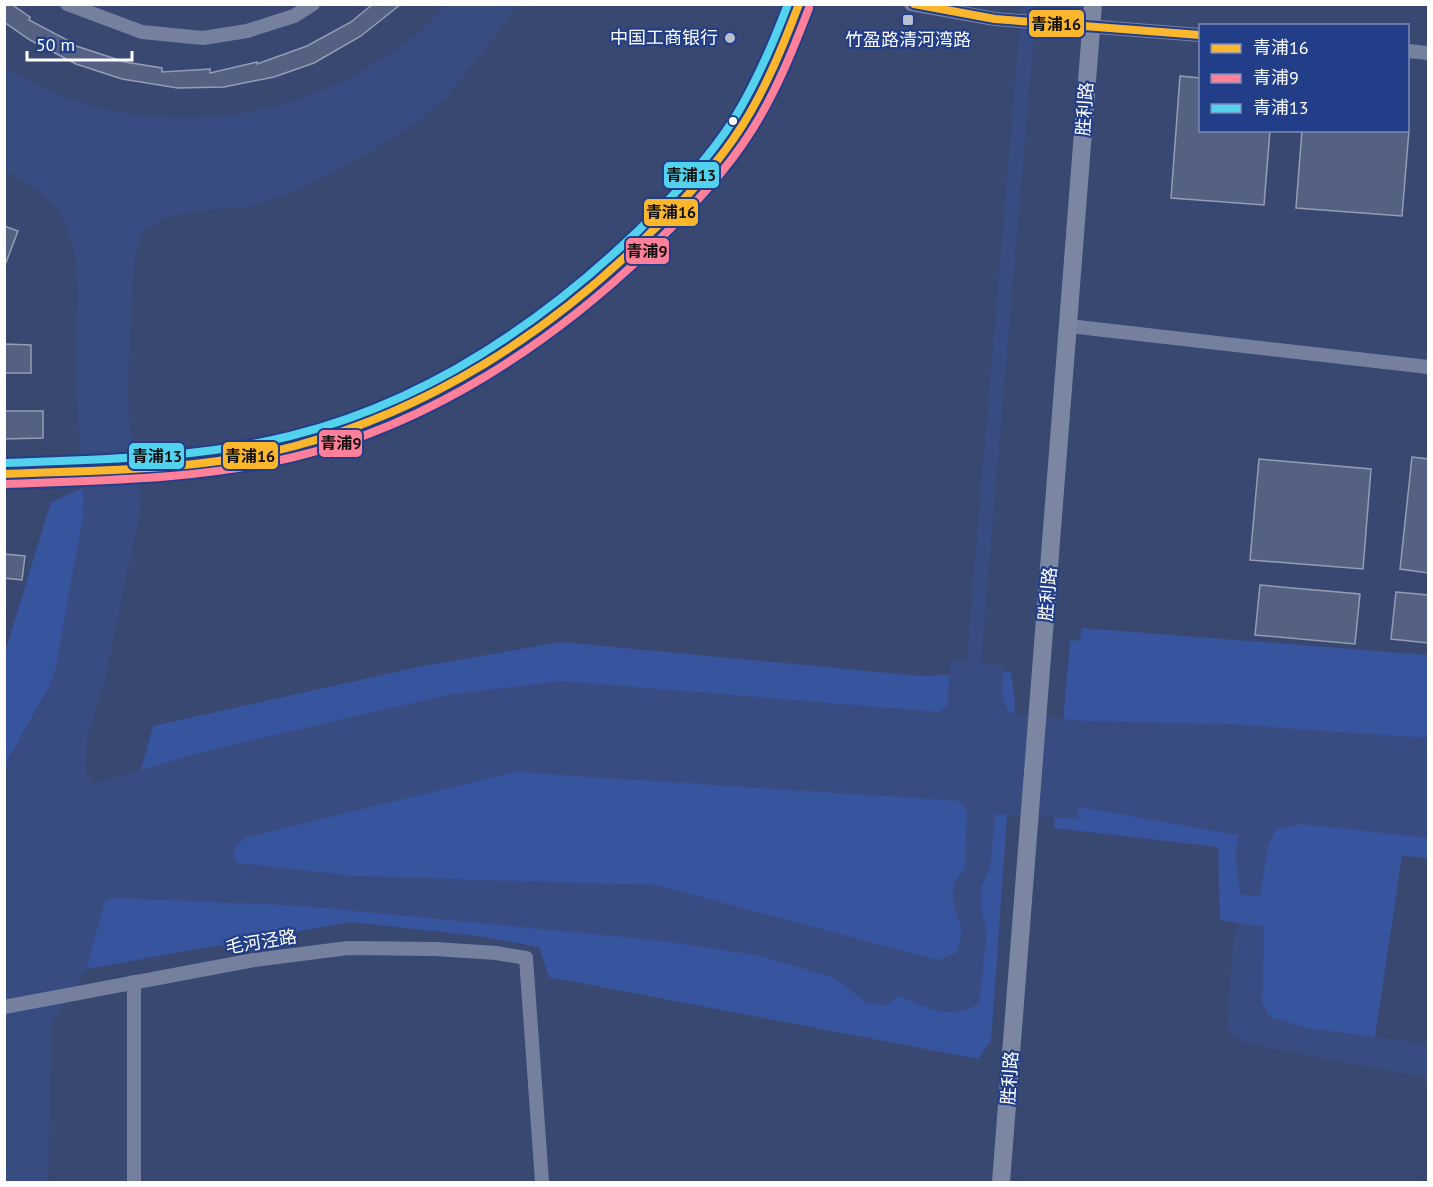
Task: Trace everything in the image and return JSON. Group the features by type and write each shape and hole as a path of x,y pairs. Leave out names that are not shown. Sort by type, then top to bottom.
{"main road":[{"name":"胜利路","path":"1001,1182 1093,4"}],"street":[{"path":"67,4 142,33 203,38 247,31 294,16 313,4"},
{"path":"4,474 150,466 227,459 293,447 339,434 383,417 470,374 548,322 634,250 712,167 741,127 762,92 798,4"},
{"path":"911,4 995,19 1199,35"},
{"path":"1409,51 1428,53"},
{"path":"1069,326 1428,367"},
{"name":"毛河泾路","path":"4,1007 86,990 276,957 348,948 446,950 496,953 526,958 542,1182"},
{"path":"134,982 134,1182"}],"shaded area":[{"path":"445,5 517,5 449,94 416,123 359,159 299,190 250,207 204,210 163,218 142,233 135,254 128,383 129,417 141,508 105,680 87,739 86,772 92,784 202,752 447,695 562,681 939,712 948,704 950,660 1003,666 1002,696 1009,713 1084,721 1229,724 1428,738 1428,838 1300,824 1276,829 1268,846 1260,897 1240,894 1236,858 1238,835 1079,807 1078,819 995,814 990,870 981,886 981,911 987,930 979,1004 957,1012 938,1011 898,996 885,1006 867,1003 835,978 757,955 654,940 304,906 116,898 104,902 86,969 52,1023 48,1182 5,1182 5,765 49,687 56,668 83,516 83,500 76,381 76,264 69,232 58,211 34,188 5,171 4,67 47,90 93,106 140,115 188,118 236,114 283,104 329,88 392,52 421,31","holes":["514,772 960,801 967,811 965,869 954,884 953,898 961,936 956,953 938,960 656,885 355,876 238,863 233,854 236,846 245,838"]},
{"path":"83,488 83,516 56,668 49,687 5,765 5,652 51,502"},
{"path":"1082,628 1428,655 1428,858 1402,856 1375,1037 1311,1029 1269,1017 1262,1002 1264,928 1220,920 1218,847 1054,828 1070,641 1080,640"},
{"path":"562,642 921,676 1011,672 1015,704 991,1041 978,1059 549,977 539,947 478,936 351,922 86,969 153,726 422,666"},
{"path":"1240,923 1264,927 1262,1002 1269,1017 1311,1029 1428,1044 1428,1078 1244,1043 1231,1033 1227,1022 1234,932"}],"building":[{"path":"4,4 11,4 30,17 29,20 71,42 70,44 125,62 162,68 162,72 210,69 210,73 257,62 257,64 307,46 351,22 373,4 401,4 361,36 314,63 274,77 224,87 178,88 122,79 76,64 30,40 4,22"},
{"path":"1180,76 1199,78 1199,132 1270,132 1264,205 1171,198"},
{"path":"1302,132 1409,132 1402,216 1296,208"},
{"path":"4,226 18,231 5,265 4,265"},
{"path":"4,344 31,345 31,373 4,373"},
{"path":"4,411 43,411 43,438 4,439"},
{"path":"1412,457 1428,459 1428,573 1400,569"},
{"path":"1259,459 1371,469 1363,569 1250,560"},
{"path":"4,554 25,556 22,580 4,578"},
{"path":"1260,585 1360,594 1355,644 1255,635"},
{"path":"1396,592 1428,595 1428,643 1391,639"}],"waterway":[{"path":"972,682 1029,4"}],"transit line":[{"name":"青浦13","path":"4,463 184,454 255,444 339,422 387,403 478,356 521,328 562,297 639,230 690,177 724,134 742,105 764,63 788,4"},
{"name":"青浦16","path":"4,474 187,465 295,446 344,431 392,412 439,390 484,364 527,337 568,306 607,273 697,185 721,156 751,112 774,66 799,4"},
{"name":"青浦16","path":"914,4 995,19 1199,35"},
{"name":"青浦9","path":"4,484 186,475 258,465 294,457 394,424 488,375 532,346 615,281 654,245 706,190 730,161 761,116 784,70 809,8"}],"place":[{"name":"竹盈路清河湾路","path":"908,20"},
{"name":"中国工商银行","path":"730,38"}]}
